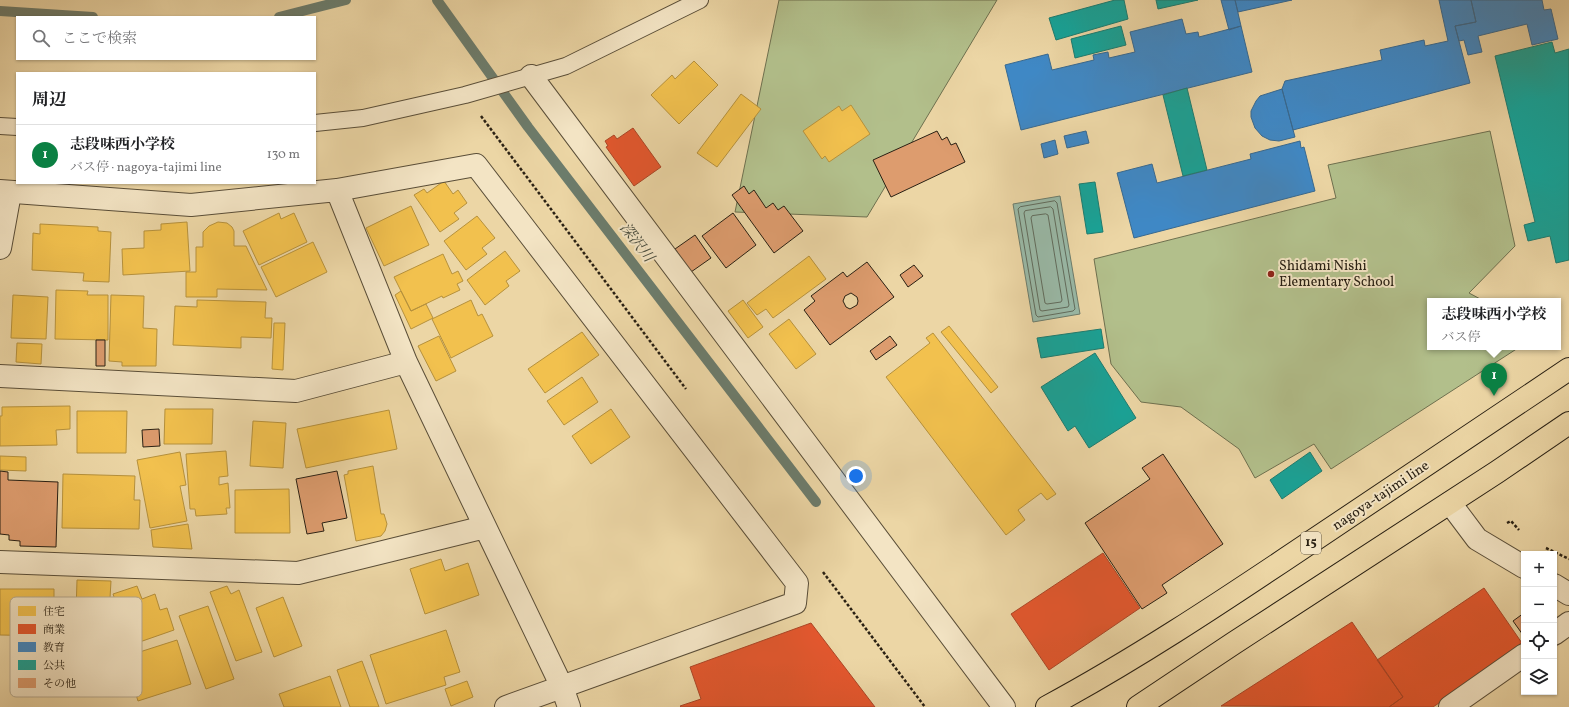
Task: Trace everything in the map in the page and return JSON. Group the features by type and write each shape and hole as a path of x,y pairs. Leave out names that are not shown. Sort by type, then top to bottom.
{"main road":[{"name":"nagoya-tajimi line","path":"1047,707 1131,659 1214,606 1569,370"},
{"path":"1138,707 1450,503 1569,423"}],"street":[{"path":"526,77 1004,707"},
{"path":"0,248 5,192 191,205 337,190 476,165 798,583 795,603 506,707"},
{"path":"337,190 406,362 562,687 569,707"},
{"path":"0,376 296,392 406,362"},
{"path":"1450,503 1477,539 1521,565"},
{"path":"0,562 298,573 485,527"},
{"path":"1557,587 1569,594"},
{"path":"1557,632 1569,623"},
{"path":"1450,707 1521,657"}],"lane":[{"path":"316,123 363,118 476,91 566,66 700,0"},
{"path":"0,126 16,127"}],"green space":[{"path":"779,0 997,0 867,217 735,212"},
{"path":"1490,131 1515,246 1469,293 1478,298 1427,298 1427,350 1515,350 1331,469 1314,444 1255,478 1239,449 1181,407 1141,402 1111,364 1094,259 1336,198 1328,165"}],"water":[{"path":"1060,196 1080,314 1033,322 1013,204"}],"building: 住宅":[{"path":"694,61 718,85 679,124 651,95 672,75 675,79"},
{"path":"741,94 761,109 717,167 697,153"},
{"path":"851,105 870,134 829,162 825,156 822,159 803,131 839,106 842,111"},
{"path":"444,181 453,194 458,190 467,203 454,213 459,219 440,232 414,195 424,189 427,193"},
{"path":"411,206 429,245 384,266 366,228"},
{"path":"279,213 281,219 294,213 307,242 259,265 243,231"},
{"path":"477,216 495,238 482,248 487,254 466,270 444,241"},
{"path":"187,222 190,271 123,275 122,249 144,248 144,231 161,230 161,224"},
{"path":"218,222 227,223 232,227 234,231 234,246 246,246 267,290 217,289 217,297 186,297 186,272 196,272 196,247 203,247 203,232 209,226"},
{"path":"40,224 98,227 98,231 111,232 109,282 83,281 84,273 32,270 33,233 40,234"},
{"path":"313,242 327,272 276,297 261,267"},
{"path":"505,251 520,271 506,281 509,286 485,305 467,280"},
{"path":"443,254 452,274 458,271 463,281 457,284 460,290 443,298 442,296 411,311 394,277"},
{"path":"809,256 826,279 773,318 766,309 757,315 747,303"},
{"path":"56,290 88,291 87,295 108,295 108,340 55,339"},
{"path":"401,291 411,311 426,304 433,318 411,329 395,295"},
{"path":"13,295 48,297 46,339 11,338"},
{"path":"111,295 144,296 143,328 157,329 156,366 122,366 122,362 109,361"},
{"path":"197,300 266,302 265,318 272,318 271,338 241,337 241,348 173,345 175,306 197,307"},
{"path":"471,300 478,316 482,314 493,336 451,358 432,319"},
{"path":"743,300 763,327 748,338 728,311"},
{"path":"789,319 816,354 796,369 769,334"},
{"path":"274,323 285,323 283,370 272,369"},
{"path":"949,326 998,387 991,393 941,332"},
{"path":"582,332 599,355 545,393 528,369"},
{"path":"933,333 1056,494 1047,500 1041,493 1018,510 1025,520 1006,535 886,377 930,343 926,338"},
{"path":"439,336 456,371 436,381 418,346"},
{"path":"17,343 42,344 41,364 16,362"},
{"path":"582,377 598,402 564,425 547,401"},
{"path":"70,406 70,429 56,430 57,445 0,446 0,416 2,416 2,407"},
{"path":"165,409 213,409 212,444 164,444"},
{"path":"611,409 630,437 591,464 572,436"},
{"path":"389,410 397,449 306,468 297,429"},
{"path":"77,411 127,411 126,453 77,453"},
{"path":"253,421 286,423 283,468 250,466"},
{"path":"226,451 228,476 219,477 219,485 228,483 230,508 226,508 227,514 196,516 195,509 190,509 186,454"},
{"path":"180,452 186,485 180,486 187,521 150,528 137,460"},
{"path":"0,456 26,457 26,471 0,470"},
{"path":"373,466 381,514 384,514 387,524 385,531 381,536 356,541 344,475 348,474 348,471"},
{"path":"63,474 135,476 134,500 140,500 139,529 62,528"},
{"path":"289,489 290,533 235,533 235,490"},
{"path":"188,524 192,549 153,547 151,530"},
{"path":"441,559 445,571 468,563 479,595 425,614 410,569"},
{"path":"77,580 111,581 110,597 76,597"},
{"path":"137,586 141,597 114,597 113,594"},
{"path":"227,586 231,594 239,590 262,652 236,661 210,592"},
{"path":"0,589 54,589 54,597 10,597 10,635 0,635"},
{"path":"155,594 160,610 167,608 174,630 142,641 142,599"},
{"path":"283,597 302,646 274,657 256,608"},
{"path":"208,606 234,679 206,689 179,616"},
{"path":"446,630 460,672 444,677 446,685 386,704 370,655"},
{"path":"177,640 191,684 138,701 137,697 142,697 142,651"},
{"path":"362,661 379,707 350,707 337,670"},
{"path":"330,676 341,707 284,707 279,694"},
{"path":"467,681 473,697 451,706 445,689"}],"building: 商業":[{"path":"633,128 661,167 634,186 606,147 608,146 605,141 614,135 617,139"},
{"path":"1103,553 1140,608 1049,670 1011,614"},
{"path":"1484,588 1521,642 1521,648 1433,707 1389,707 1403,697 1377,660"},
{"path":"1352,622 1403,697 1389,707 1221,706"},
{"path":"811,623 875,707 680,706 701,699 690,667"}],"building: 教育":[{"path":"1221,0 1235,0 1241,26 1229,30"},
{"path":"1235,0 1292,0 1238,12"},
{"path":"1439,0 1471,0 1476,22 1455,26 1470,83 1293,130 1282,89 1285,81 1382,60 1380,50 1424,40 1425,46 1448,41"},
{"path":"1471,0 1542,0 1544,10 1551,9 1558,39 1532,45 1527,24 1478,36 1482,52 1468,55 1464,40 1459,41 1455,26 1476,22"},
{"path":"1182,19 1186,34 1198,32 1199,37 1241,26 1252,72 1021,130 1005,65 1048,54 1052,70 1094,60 1093,55 1108,52 1109,58 1135,52 1130,32"},
{"path":"1282,89 1295,137 1279,141 1270,140 1262,136 1255,128 1251,117 1251,111 1260,96"},
{"path":"1086,131 1089,143 1067,148 1064,136"},
{"path":"1055,140 1058,154 1044,158 1041,144"},
{"path":"1300,141 1301,148 1304,147 1315,191 1134,238 1117,173 1152,164 1157,183 1251,159 1250,154"}],"building: 公共":[{"path":"1115,0 1124,0 1128,19 1056,40 1049,18"},
{"path":"1156,0 1198,0 1158,9"},
{"path":"1121,26 1126,45 1075,58 1071,39"},
{"path":"1552,42 1555,53 1569,49 1569,260 1556,263 1550,236 1528,241 1524,225 1535,222 1495,56"},
{"path":"1187,88 1207,170 1183,176 1163,95"},
{"path":"1095,182 1103,232 1087,234 1079,184"},
{"path":"1101,329 1104,348 1041,358 1037,338"},
{"path":"1095,353 1136,418 1089,448 1075,426 1068,431 1041,387"},
{"path":"1310,452 1322,471 1282,499 1270,480"}],"building: その他":[{"path":"937,131 942,140 947,137 951,145 956,143 965,162 891,197 873,160"},
{"path":"744,186 749,194 754,190 766,208 773,203 778,210 784,206 803,231 774,253 732,195"},
{"path":"733,213 756,245 726,268 702,236"},
{"path":"695,235 711,258 691,272 675,249"},
{"path":"867,262 894,297 830,345 804,310 815,301 811,296 843,272 847,277","holes":["851,293 857,297 857,305 850,309 846,307 843,301 845,296"]},
{"path":"914,265 923,276 908,287 900,275"},
{"path":"890,336 897,345 876,360 870,351"},
{"path":"96,340 105,340 105,366 96,366"},
{"path":"159,429 160,446 143,447 142,430"},
{"path":"1163,454 1223,544 1162,585 1167,593 1142,609 1085,523 1150,479 1142,468"},
{"path":"0,471 8,472 8,480 58,482 56,547 20,546 20,541 9,540 9,535 0,534"},
{"path":"337,471 347,518 322,523 324,531 307,534 296,479"},
{"path":"1521,615 1521,632 1513,621"}],"waterway":[{"name":"深沢川","path":"283,16 346,0"},
{"name":"深沢川","path":"437,0 528,127 816,502"},
{"name":"深沢川","path":"0,11 78,16"}],"place":[{"name":"Shidami Nishi Elementary School","path":"1271,274"},
{"name":"志段味西小学校","path":"1494,396"}]}
